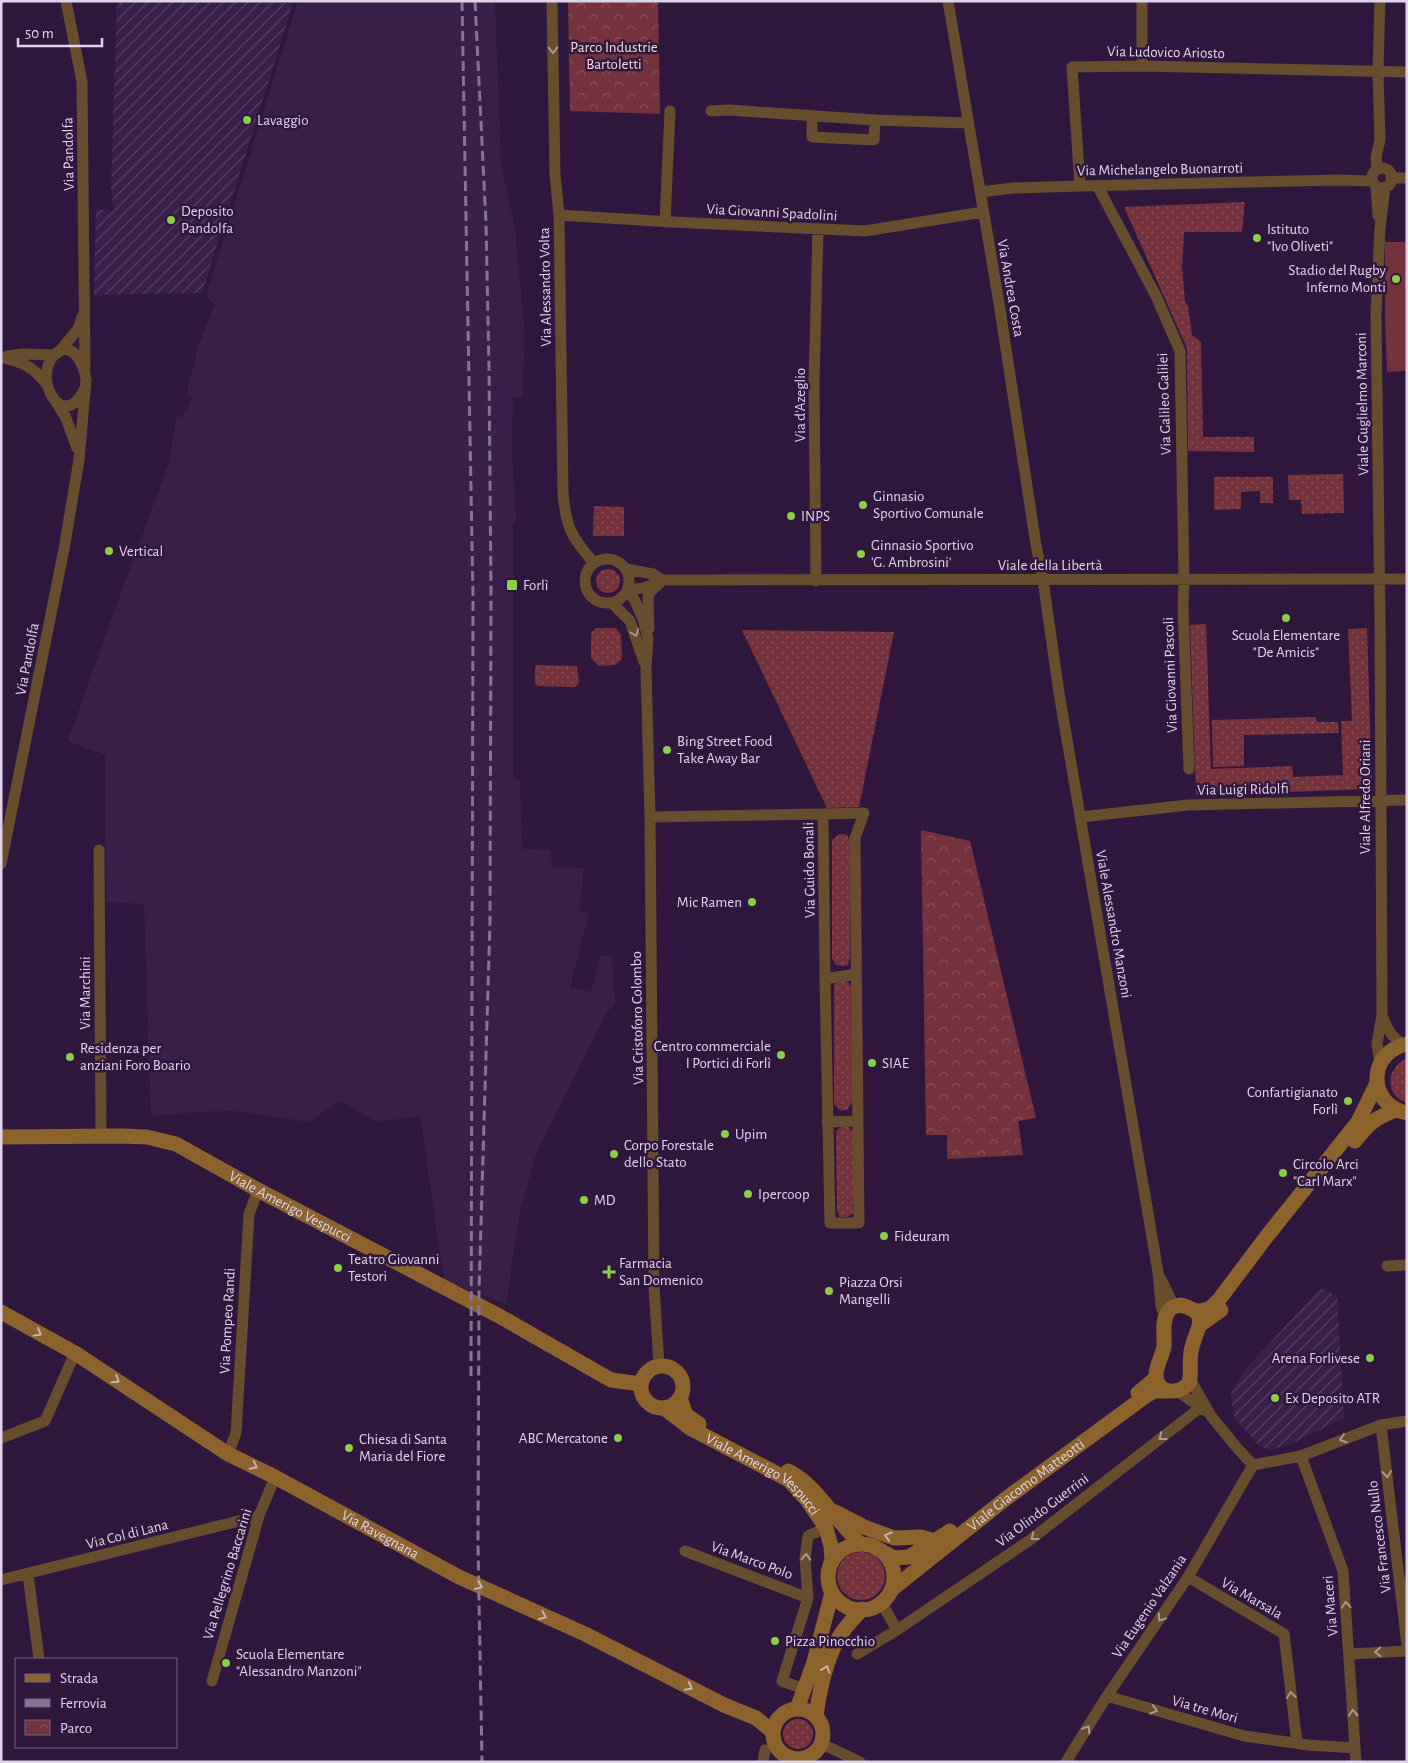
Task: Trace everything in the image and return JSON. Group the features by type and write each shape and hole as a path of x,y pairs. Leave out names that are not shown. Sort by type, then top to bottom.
{"main road":[{"path":"1196,1311 1200,1317 1200,1326 1191,1348 1190,1379 1186,1387 1172,1391 1162,1388 1156,1378 1156,1372 1164,1346 1170,1312 1181,1305 1196,1311 1205,1311 1213,1307 1358,1122 1377,1083 1380,1064 1389,1052 1405,1044"},
{"path":"1377,1083 1382,1098 1401,1111"},
{"path":"1200,1326 1225,1306 1365,1128 1377,1117 1401,1111"},
{"name":"Viale Amerigo Vespucci","path":"1,1137 147,1137 176,1144 258,1190 450,1290 611,1380 641,1384"},
{"name":"Via Ravegnana","path":"1,1312 76,1353 228,1454 275,1477 459,1577 586,1634 724,1705 756,1718 773,1732"},
{"path":"659,1366 666,1366 677,1373 683,1385 680,1398 670,1407 654,1406 645,1400 641,1390 641,1384 647,1372 659,1366"},
{"name":"Viale Giacomo Matteotti","path":"876,1548 894,1558 908,1557 935,1541 1099,1423 1156,1378"},
{"name":"Viale Giacomo Matteotti","path":"891,1590 1004,1500 1147,1395 1155,1391 1172,1391"},
{"name":"Viale Amerigo Vespucci","path":"680,1398 686,1415 695,1422 797,1475 820,1495 831,1511 860,1544"},
{"name":"Viale Amerigo Vespucci","path":"664,1408 690,1428 789,1480 808,1502 826,1528 831,1546 832,1562"},
{"path":"831,1511 864,1527 894,1538 922,1537 935,1541"},
{"path":"860,1544 876,1548 883,1553 892,1566 893,1582 891,1590 875,1606 862,1609 848,1606 836,1598 832,1592 828,1577 832,1562 840,1551 853,1545 860,1544"},
{"path":"797,1708 814,1662 832,1592"},
{"path":"816,1716 819,1691 826,1668 841,1633 862,1609"},
{"path":"797,1708 804,1709 816,1716 823,1730 822,1744 812,1756 797,1761 780,1757 773,1732 774,1725 783,1713 797,1708"}],"street":[{"name":"Via Pandolfa","path":"1,864 64,549 79,460 85,370 82,82 66,1"},
{"name":"Via Alessandro Volta","path":"552,1 555,175 559,215 565,511 572,535 594,563"},
{"name":"Via Andrea Costa","path":"948,1 1043,580"},
{"path":"1142,1 1142,66"},
{"name":"Viale Guglielmo Marconi","path":"1380,1 1378,72 1380,140 1376,157 1380,178 1376,315 1380,579"},
{"name":"Via Ludovico Ariosto","path":"1080,186 1072,68 1142,66 1407,72"},
{"path":"711,110 875,120 968,123"},
{"path":"665,222 670,111"},
{"path":"812,116 812,138 874,140 875,120"},
{"name":"Via Michelangelo Buonarroti","path":"980,192 1014,188 1407,178"},
{"name":"Via Galileo Galilei","path":"1098,187 1156,296 1180,351 1184,580"},
{"name":"Via Giovanni Spadolini","path":"559,215 865,231 983,212"},
{"name":"Via d'Azeglio","path":"816,581 814,383 818,229"},
{"name":"Via Pandolfa","path":"79,460 74,437 69,424 52,398 46,374 50,361 78,328 85,308"},
{"path":"1,357 57,353 66,350 74,352 85,370"},
{"path":"1,357 22,362 32,368 48,386"},
{"path":"56,402 68,406 74,404 81,398 84,390"},
{"path":"628,590 619,600 612,603 598,602 587,592 585,576 594,563 607,559 620,563 626,569 629,576 628,590 643,619 648,638"},
{"name":"Viale della Libertà","path":"626,569 648,573 662,580"},
{"name":"Viale Alfredo Oriani","path":"1380,579 1382,1015 1377,1044 1380,1064"},
{"name":"Viale della Libertà","path":"628,590 644,588 662,580 1407,579"},
{"path":"646,670 650,620 648,598 650,592 662,580"},
{"name":"Viale Alessandro Manzoni","path":"1043,580 1059,693 1158,1272 1170,1312"},
{"name":"Via Giovanni Pascoli","path":"1184,580 1183,607 1189,769"},
{"path":"612,603 630,621 638,640 646,670"},
{"name":"Via Cristoforo Colombo","path":"646,670 650,818 654,1286 659,1366"},
{"name":"Via Luigi Ridolfi","path":"1081,817 1188,806 1407,800"},
{"name":"Via Guido Bonali","path":"864,813 855,838 856,974 860,1223 830,1223 827,1122 824,814 864,813"},
{"path":"650,818 824,814"},
{"name":"Via Marchini","path":"99,850 100,1136"},
{"path":"825,979 856,974"},
{"name":"Viale Alfredo Oriani","path":"1382,1015 1388,1031 1394,1039 1405,1044"},
{"path":"827,1122 857,1121"},
{"name":"Via Pompeo Randi","path":"228,1454 236,1433 249,1214 258,1190"},
{"path":"1387,1266 1407,1265"},
{"path":"1,1438 45,1421 76,1353"},
{"path":"1190,1379 1211,1416 1238,1450 1253,1465 1300,1456 1381,1425 1407,1421"},
{"path":"1172,1391 1200,1407 1211,1416"},
{"name":"Via Olindo Guerrini","path":"856,1654 898,1630 1030,1540 1200,1407"},
{"name":"Via Francesco Nullo","path":"1381,1425 1407,1645"},
{"name":"Via Maceri","path":"1300,1456 1343,1571 1356,1762"},
{"name":"Via Eugenio Valzania","path":"1066,1762 1107,1696 1188,1578 1253,1465"},
{"name":"Via Pellegrino Baccarini","path":"212,1681 259,1516 275,1477"},
{"name":"Via Col di Lana","path":"1,1580 259,1516"},
{"path":"804,1689 782,1681 808,1598 805,1558 808,1536 826,1528"},
{"name":"Via Marco Polo","path":"685,1551 808,1598"},
{"path":"28,1574 39,1658"},
{"name":"Via Marsala","path":"1188,1578 1284,1634 1297,1743"},
{"path":"881,1602 898,1630"},
{"path":"1349,1654 1407,1651"},
{"name":"Via tre Mori","path":"1107,1696 1244,1736 1355,1748"},
{"path":"822,1744 860,1762"},
{"path":"763,1762 765,1750"}],"shaded area":[{"path":"117,1 293,3 202,293 94,295 96,209 114,211 111,187"},
{"path":"298,1 495,1 501,164 515,228 524,327 523,397 513,398 512,453 516,522 513,522 513,779 520,780 522,849 551,850 552,867 584,868 579,912 589,913 570,987 591,992 600,956 612,956 615,1004 607,1012 536,1154 520,1211 506,1304 444,1281 420,1116 378,1122 339,1101 309,1122 233,1111 151,1116 144,904 106,902 105,755 68,741 170,460 176,416 184,417 184,411 187,411 192,397 186,396 198,346 215,305 206,296"},
{"path":"1321,1288 1337,1296 1344,1418 1291,1444 1269,1450 1257,1444 1234,1417 1231,1394 1242,1373"}],"green space":[{"name":"Parco Industrie Bartoletti","path":"568,1 658,1 660,114 570,111"},
{"path":"1245,202 1242,232 1184,232 1182,267 1185,301 1188,306 1192,335 1201,342 1203,437 1254,437 1254,452 1188,451 1187,348 1124,207"},
{"name":"Stadio del Rugby Inferno Monti","path":"1385,242 1407,242 1407,371 1387,372"},
{"path":"1343,474 1344,513 1302,514 1301,500 1289,500 1288,475"},
{"path":"1214,477 1273,477 1273,503 1260,503 1260,491 1241,492 1241,509 1214,510"},
{"path":"594,506 624,507 624,536 593,536"},
{"path":"608,569 617,572 620,581 617,590 608,593 599,590 596,581 599,572"},
{"path":"1206,624 1211,769 1292,766 1293,777 1343,775 1341,721 1352,721 1348,629 1367,628 1372,789 1196,795 1190,625"},
{"path":"596,628 616,628 621,635 622,659 615,665 599,666 591,658 591,633"},
{"path":"742,630 894,632 859,807 827,808"},
{"path":"537,665 577,666 579,683 575,687 537,686 535,683 535,667"},
{"path":"1316,717 1317,722 1338,722 1339,733 1244,735 1244,766 1213,767 1212,720"},
{"path":"921,830 970,841 1036,1118 1018,1121 1023,1155 947,1159 947,1135 926,1135"},
{"path":"839,834 847,835 850,841 850,957 848,965 842,966 836,965 832,959 832,840"},
{"path":"839,980 846,980 851,986 853,1101 847,1110 840,1110 834,1104 834,985"},
{"path":"1407,1058 1407,1103 1394,1094 1390,1081 1395,1068"},
{"path":"841,1127 848,1127 853,1131 853,1213 847,1217 840,1217 837,1209 836,1131"},
{"path":"861,1552 870,1554 878,1559 883,1567 885,1576 883,1585 878,1593 870,1598 861,1600 852,1598 844,1593 839,1585 837,1576 839,1567 844,1559 852,1554"},
{"path":"798,1719 808,1724 813,1734 808,1744 798,1749 788,1744 783,1734 788,1724"}],"railway":[{"path":"462,1 473,598 471,1376"},
{"path":"475,1 486,223 491,592 490,921 479,1291 478,1544 482,1762"}],"place":[{"name":"Lavaggio","path":"247,120"},
{"name":"Deposito Pandolfa","path":"171,220"},
{"name":"Istituto \"Ivo Oliveti\"","path":"1257,238"},
{"name":"Stadio del Rugby Inferno Monti","path":"1396,279"},
{"name":"Ginnasio Sportivo Comunale","path":"863,505"},
{"name":"INPS","path":"791,516"},
{"name":"Vertical","path":"109,551"},
{"name":"Ginnasio Sportivo 'G. Ambrosini'","path":"861,554"},
{"name":"Forlì","path":"512,585"},
{"name":"Scuola Elementare \"De Amicis\"","path":"1286,618"},
{"name":"Bing Street Food Take Away Bar","path":"667,750"},
{"name":"Mic Ramen","path":"752,902"},
{"name":"Centro commerciale I Portici di Forlì","path":"781,1055"},
{"name":"Residenza per anziani Foro Boario","path":"70,1057"},
{"name":"SIAE","path":"872,1063"},
{"name":"Confartigianato Forlì","path":"1348,1101"},
{"name":"Upim","path":"725,1134"},
{"name":"Corpo Forestale dello Stato","path":"614,1154"},
{"name":"Circolo Arci \"Carl Marx\"","path":"1283,1173"},
{"name":"Ipercoop","path":"748,1194"},
{"name":"MD","path":"584,1200"},
{"name":"Fideuram","path":"884,1236"},
{"name":"Teatro Giovanni Testori","path":"338,1268"},
{"name":"Farmacia San Domenico","path":"609,1272"},
{"name":"Piazza Orsi Mangelli","path":"829,1291"},
{"name":"Arena Forlivese","path":"1370,1358"},
{"name":"Ex Deposito ATR","path":"1275,1398"},
{"name":"ABC Mercatone","path":"618,1438"},
{"name":"Chiesa di Santa Maria del Fiore","path":"349,1448"},
{"name":"Pizza Pinocchio","path":"775,1641"},
{"name":"Scuola Elementare \"Alessandro Manzoni\"","path":"226,1663"}]}
